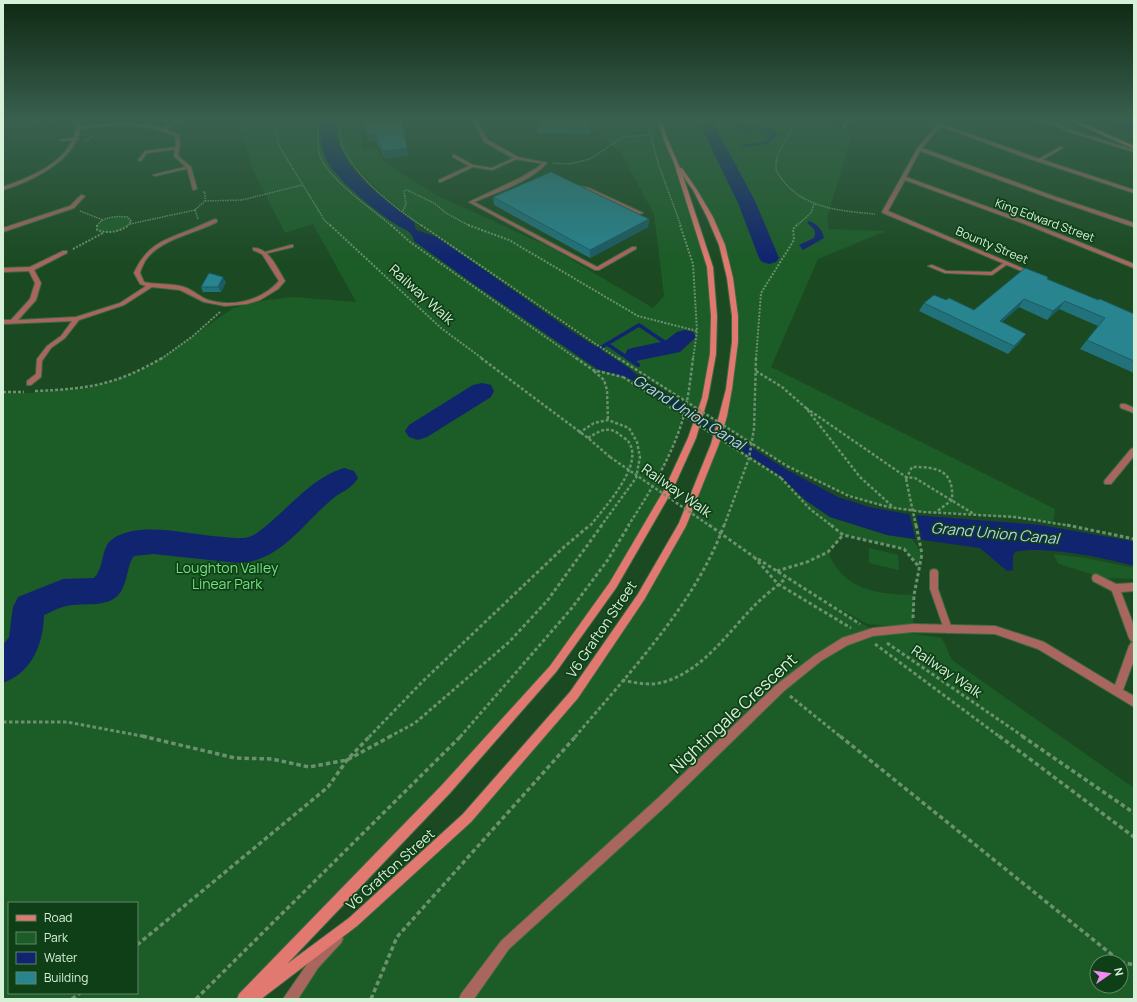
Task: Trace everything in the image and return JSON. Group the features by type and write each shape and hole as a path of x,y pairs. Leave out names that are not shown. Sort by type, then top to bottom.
{"street":[{"path":"3,189 16,184 48,167"},
{"path":"189,167 196,189"},
{"name":"V6 Grafton Street","path":"244,999 446,789 553,669 612,585 668,490 692,438 705,398 713,354 714,316 710,267 677,167"},
{"name":"V6 Grafton Street","path":"250,999 352,922 467,818 574,695 641,597 683,524 715,444 723,416 729,389 735,342 735,316 730,278 722,245 695,190 679,167"},
{"path":"885,212 909,167"},
{"path":"968,167 1134,225"},
{"path":"1059,167 1134,192"},
{"name":"King Edward Street","path":"903,178 1041,229 1134,266"},
{"path":"3,230 72,207 83,196"},
{"name":"Bounty Street","path":"885,212 1042,278"},
{"path":"215,221 201,229 171,239 146,256 137,273 142,283 150,286 182,288 205,301 227,304 250,301 270,294 278,288 282,282 264,253 255,249"},
{"path":"3,270 31,269 65,252"},
{"path":"14,320 33,300 38,283 31,269"},
{"path":"3,322 14,320 77,319 122,304 150,286"},
{"path":"29,383 39,375 39,362 49,347 63,337 77,319"},
{"path":"1108,482 1134,452"},
{"path":"1096,578 1115,588 1134,587"},
{"path":"1115,588 1134,638"},
{"name":"Nightingale Crescent","path":"466,999 505,945 663,801 780,688 818,658 845,642 869,634 913,628 995,630 1041,645 1134,702"},
{"path":"1118,691 1134,646"},
{"path":"290,999 314,964 352,922"}],"lane":[{"path":"155,175 189,167"},
{"path":"440,180 470,167"},
{"path":"477,167 492,169 497,167"},
{"path":"541,167 538,170 471,202 597,269 634,248"},
{"path":"538,170 544,173"},
{"path":"568,184 588,189 641,213"},
{"path":"264,253 291,246"},
{"path":"930,266 945,272 992,274 1007,263"},
{"path":"1122,406 1134,411"},
{"path":"934,572 934,588 948,629"}],"path":[{"name":"Railway Walk","path":"291,167 325,221 441,328 588,438 610,457 754,557 777,571 1134,813"},
{"path":"326,167 338,180 410,242 593,370 604,380 608,420"},
{"path":"357,167 383,195 424,228 442,238 594,343 787,466 844,493 869,502 894,508 1053,523 1134,539"},
{"path":"196,999 464,733 570,609 607,562 659,477 680,428 688,398 697,331 693,264 660,167"},
{"path":"775,167 776,171 786,185 801,197 814,204 876,214 885,212"},
{"path":"65,252 104,232 119,230 130,224 195,210 205,201 242,200 302,186"},
{"path":"196,189 205,192 205,201"},
{"path":"403,211 406,204 404,191 407,190 434,203 446,213 467,225 508,240 638,316 697,331"},
{"path":"371,999 397,937 573,740 648,648 691,590 716,548 749,458 754,429 761,293 794,240 793,228 811,213 814,204"},
{"path":"72,207 104,220"},
{"path":"195,210 201,229"},
{"path":"104,232 97,230 96,228 104,220 124,216 130,219 130,224"},
{"path":"35,392 96,386 143,368 170,352 206,325 227,304"},
{"path":"593,370 623,377 781,478 810,509 844,535 904,548 919,567"},
{"path":"756,370 782,386 806,408 906,478 915,478 974,515"},
{"path":"3,392 27,392"},
{"path":"806,408 860,477 894,508"},
{"path":"3,722 67,722 168,741 235,758 272,759 309,767 347,760 415,724 509,642 547,601 636,478 640,457 637,442 629,428 608,420 601,420 580,432"},
{"path":"138,944 328,787 347,760 422,682 564,546 587,530 628,475 633,458 629,442 622,435 608,429 600,430 588,438"},
{"path":"913,628 914,595 922,554 906,478 912,467 937,469 948,476 953,485 952,500 936,512"},
{"path":"777,571 808,562 828,552 844,535"},
{"path":"754,557 778,584 869,634 1134,837"},
{"path":"622,680 633,684 656,686 680,676 703,660 756,605 786,578"},
{"path":"780,688 1121,962 1134,965"}],"green space":[{"name":"Loughton Valley Linear Park","path":"252,167 331,167 354,192 372,207 397,225 410,232 414,241 475,285 597,369 623,377 681,414 680,428 657,482 668,491 658,509 553,669 244,999 3,999 3,393 30,393 89,388 120,379 149,367 233,308 267,300 293,297 356,302 313,224 285,233"},
{"path":"357,167 391,167 438,196 552,248 653,308 664,296 654,214 628,167 677,167 697,215 710,267 713,354 702,416 687,403 635,371 500,279 455,251 442,239 411,220 403,211 383,195"},
{"path":"678,167 842,167 827,218 829,229 886,231 818,259 771,367 1055,509 1053,523 986,516 920,513 862,500 811,478 763,451 716,421 729,389 735,316 722,245 695,190"},
{"path":"119,216 128,217 131,221 127,227 114,232 101,232 97,230 97,225 102,221"},
{"path":"715,436 781,478 794,493 798,494 830,517 887,535 912,539 922,554 919,567 904,549 844,535 828,552 835,565 843,575 863,588 887,593 914,595 913,628 867,624 804,589 868,627 942,638 952,660 1134,788 1134,999 290,999 314,964 467,818 574,695 683,524"},
{"path":"869,548 898,555 899,570 869,563"},
{"path":"1053,554 1086,558 1134,568 1134,579 1104,578 1059,564"}],"water":[{"name":"Grand Union Canal","path":"331,167 352,167 371,188 414,222 416,230 437,237 571,331 629,368 634,373 787,470 838,497 869,507 913,515 1041,525 1131,541 1134,542 1134,566 1074,553 1027,550 1015,552 1013,556 1013,570 1007,571 980,548 887,535 830,517 805,500 781,476 629,378 597,369 475,285 414,241 410,232 389,220 372,207 346,184"},
{"path":"809,221 819,227 824,238 803,250 799,245 814,238 815,235 814,229 807,223"}],"pier":[{"path":"909,512 916,513 922,542 916,541"}],"building":[{"path":"551,172 649,219 590,250 493,197"},
{"path":"1025,268 1048,277 1047,279 1098,300 1100,299 1134,314 1134,361 1087,340 1105,318 1065,301 1053,311 1024,299 1000,321 1026,334 1014,346 924,303 934,295 946,300 949,298 974,310"},
{"path":"209,273 223,277 218,287 201,287"}],"waterway":[{"path":"729,167 747,203 769,258"},
{"path":"595,351 639,325 672,347"},
{"path":"636,354 672,347 685,337"},
{"path":"607,344 629,359"},
{"name":"Grand Union Canal","path":"628,358 638,365"},
{"path":"418,431 482,391"},
{"path":"3,667 17,654 24,641 29,607 63,593 101,590 109,584 119,552 124,547 141,542 153,542 217,549 248,550 271,539 321,492 344,478"}]}
